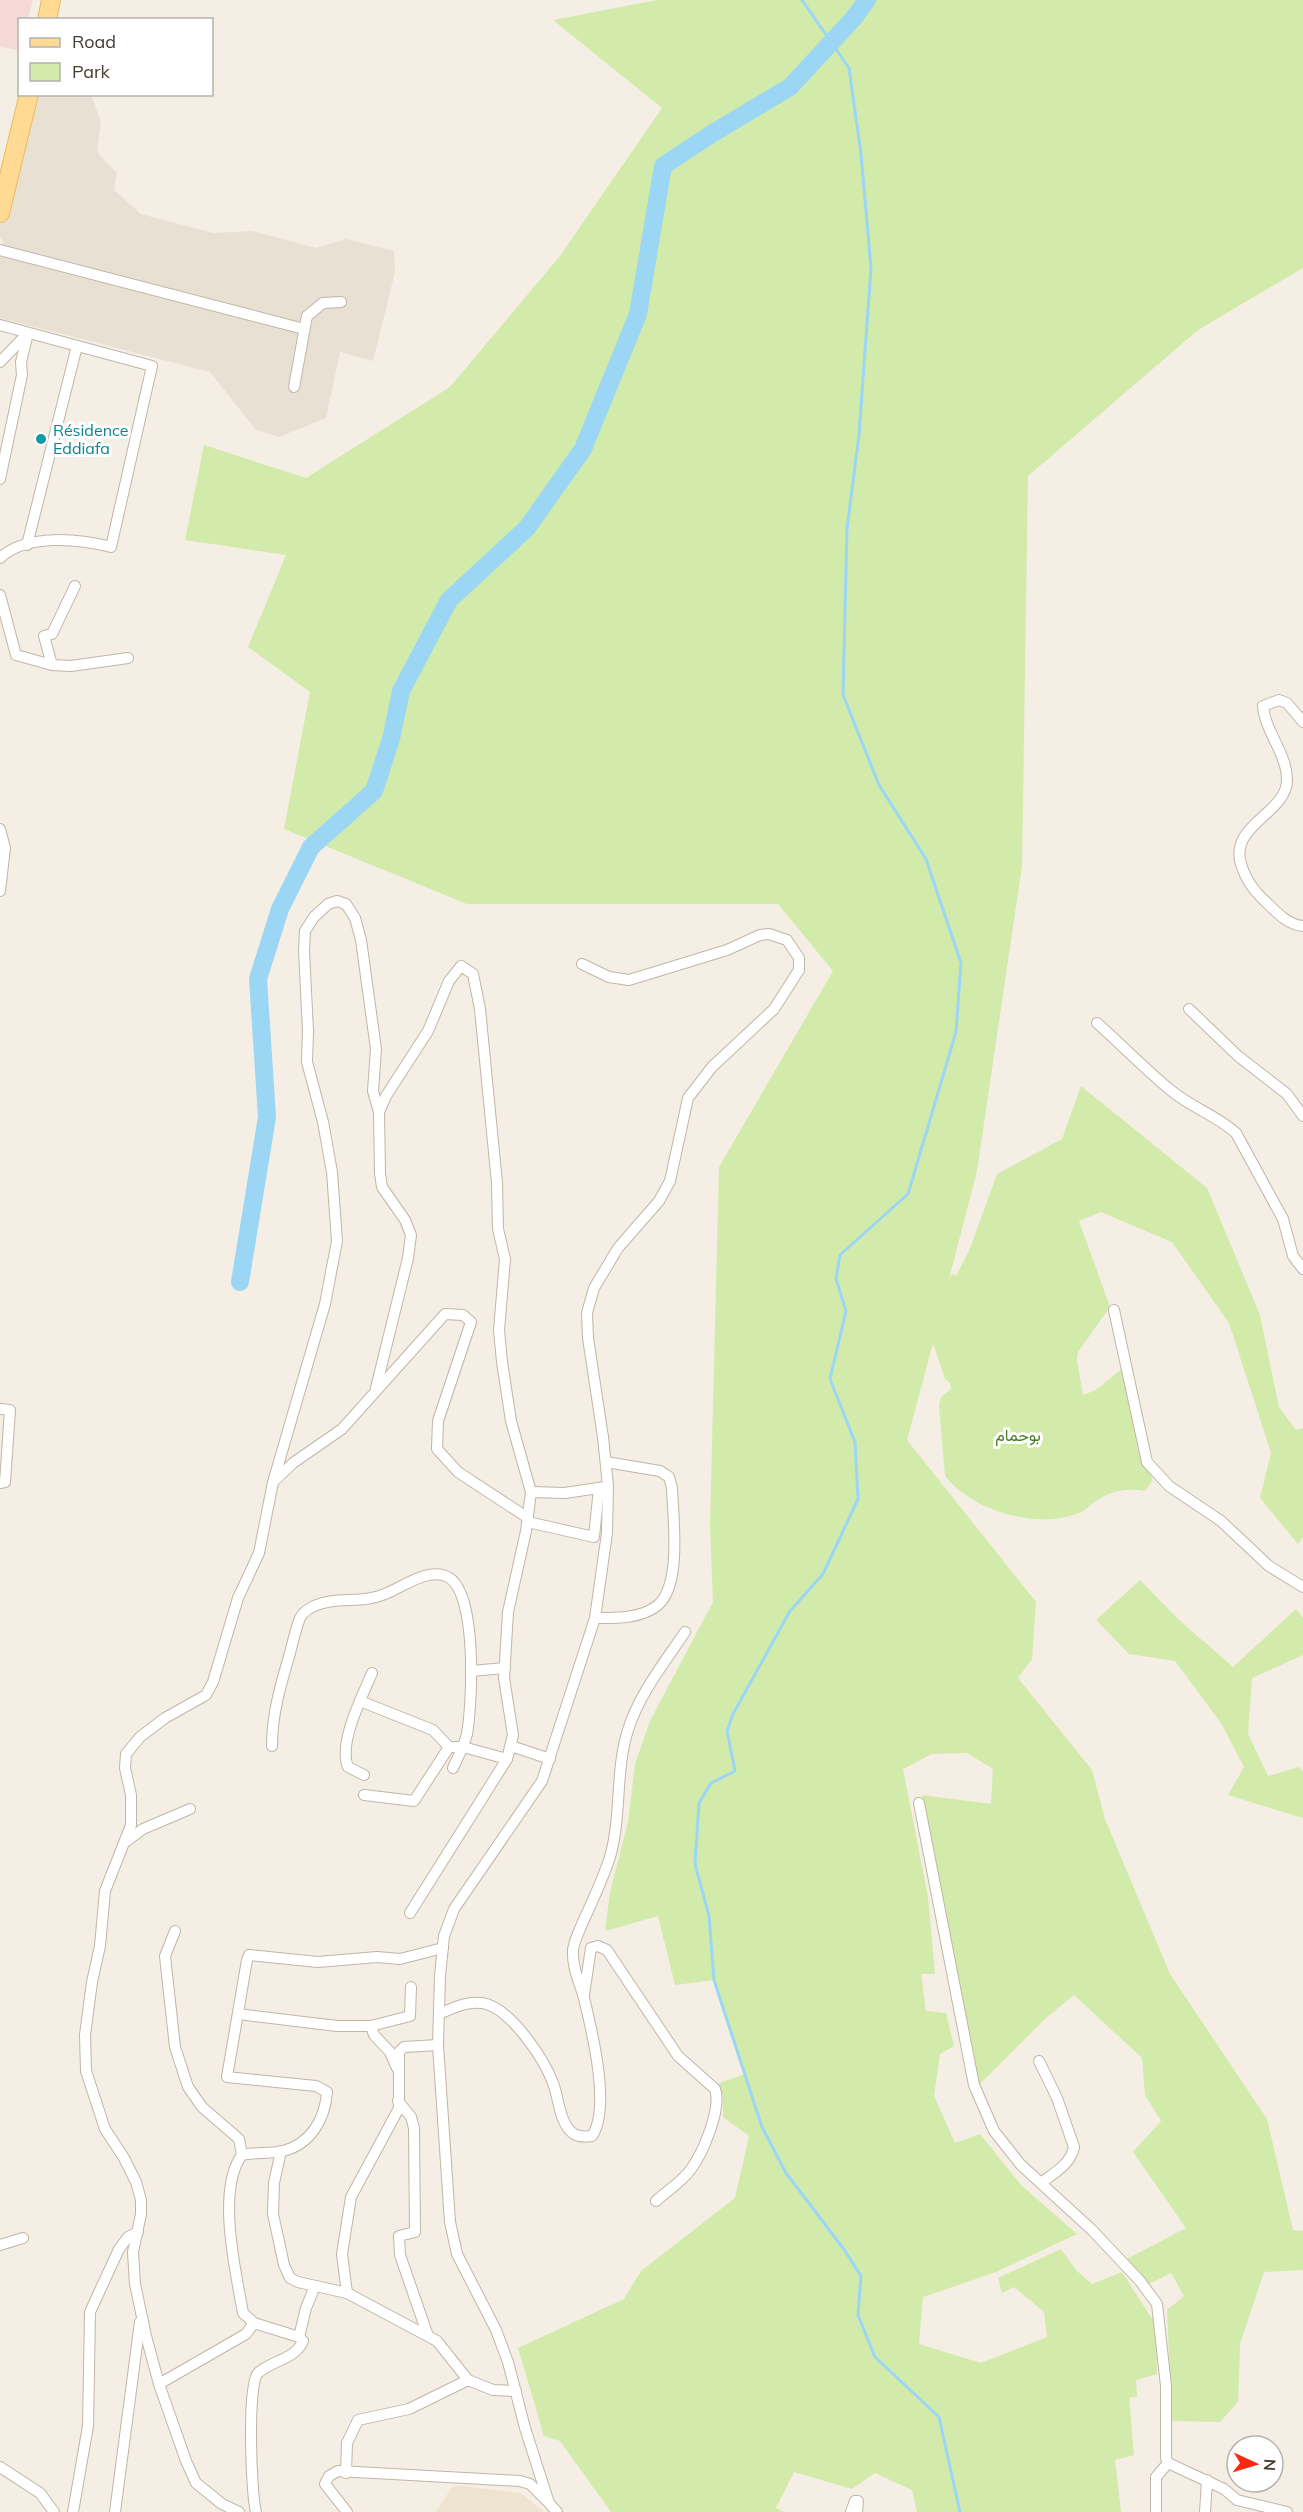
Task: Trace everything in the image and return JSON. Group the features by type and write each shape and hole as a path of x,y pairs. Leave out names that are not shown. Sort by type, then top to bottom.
{"main road":[{"path":"38,18 42,0"},
{"path":"47,18 51,0"},
{"path":"0,174 19,96"},
{"path":"0,213 28,96"}],"street":[{"path":"0,250 304,329"},
{"path":"294,387 307,316 323,303 341,302"},
{"path":"0,325 152,366 111,546 80,539 60,539 27,545 7,552 0,558"},
{"path":"0,362 28,333"},
{"path":"0,479 22,375 21,362 28,333"},
{"path":"27,545 77,346"},
{"path":"51,665 44,636 52,634 75,586"},
{"path":"0,595 16,655 51,665 71,666 128,658"},
{"path":"1303,722 1287,703 1279,700 1263,706 1263,715 1279,748 1287,783 1282,795 1243,838 1239,856 1252,889 1295,926 1303,926"},
{"path":"0,829 2,850 0,891"},
{"path":"239,2512 222,2504 196,2483 159,2384 135,2284 133,2252 141,2214 141,2200 136,2182 124,2158 105,2128 86,2071 85,2035 92,1982 100,1946 105,1891 131,1825 131,1795 125,1768 126,1754 140,1737 165,1718 206,1695 210,1689 238,1598 259,1553 273,1482 325,1304 337,1241 332,1172 323,1122 307,1062 308,1030 304,951 305,931 314,917 328,904 337,901 346,904 355,918 361,940 376,1049 373,1091 379,1112 382,1187 405,1220 411,1235 408,1258 375,1391"},
{"path":"549,2503 508,2362 496,2330 457,2254 450,2222 438,2045 444,1936 454,1909 542,1781 595,1618 606,1540 604,1487 606,1462 588,1338 587,1313 594,1288 618,1248 659,1201 670,1181 688,1098 712,1067 774,1009 800,970 799,958 787,940 769,934 760,935 727,950 629,980 609,977 582,964"},
{"path":"379,1112 386,1096 428,1031 449,981 461,966 473,974 480,1009 497,1183 498,1229 505,1259 499,1330 502,1362 512,1421 531,1492 528,1520 508,1612 504,1678 513,1735 507,1760 410,1913"},
{"path":"1189,1009 1238,1056 1287,1094 1303,1116"},
{"path":"1097,1023 1173,1093 1226,1124 1236,1133 1283,1219 1293,1256 1303,1269"},
{"path":"1114,1310 1147,1462 1168,1486 1221,1521 1269,1566 1303,1587"},
{"path":"273,1482 293,1463 342,1429 446,1314 463,1315 471,1322 438,1421 437,1449 458,1472 528,1520 606,1540"},
{"path":"0,1409 10,1410 5,1482 0,1483"},
{"path":"595,1618 629,1617 657,1606 667,1594 674,1562 672,1488 669,1477 660,1471 606,1462"},
{"path":"531,1492 565,1493 604,1487"},
{"path":"594,1537 604,1487"},
{"path":"272,1746 272,1725 277,1700 301,1616 316,1605 339,1599 380,1596 424,1575 446,1576 454,1581 461,1593 466,1612 471,1671 471,1691 463,1747 453,1768"},
{"path":"439,2014 466,2003 484,2003 505,2013 532,2047 553,2082 566,2124 573,2133 582,2137 592,2136 598,2127 601,2111 596,2056 584,1997 572,1963 573,1946 610,1857 619,1813 623,1755 628,1730 643,1696 685,1632"},
{"path":"471,1671 505,1668"},
{"path":"364,1774 348,1767 345,1760 346,1743 372,1673"},
{"path":"360,1701 433,1730 449,1747 463,1747 507,1760"},
{"path":"511,1746 549,1759"},
{"path":"364,1795 414,1801 449,1747"},
{"path":"919,1803 974,2085 994,2132 1021,2165 1140,2281 1157,2304 1166,2386 1166,2458 1168,2463 1224,2489 1237,2500 1287,2512"},
{"path":"122,1845 142,1829 190,1809"},
{"path":"175,1931 165,1956 175,2047 188,2087 202,2107 239,2139 242,2156 232,2173 229,2216 243,2313 254,2323 299,2337 303,2341 301,2347 291,2356 261,2371 253,2382 251,2409 256,2512"},
{"path":"584,1997 591,1948 598,1946 607,1950 678,2056 715,2089 718,2097 706,2140 691,2170 656,2201"},
{"path":"227,2077 249,1955 318,1962 377,1957 400,1959 443,1948"},
{"path":"238,2014 337,2026 371,2026 410,2016 411,1987"},
{"path":"371,2026 374,2035 390,2052 398,2071"},
{"path":"347,2293 342,2254 351,2197 372,2161 389,2123 397,2113 399,2052 404,2047 438,2045"},
{"path":"1039,2061 1057,2098 1074,2147 1068,2162 1041,2183"},
{"path":"215,2081 227,2077 316,2086 327,2092 318,2126 296,2146 281,2151 256,2152 242,2156"},
{"path":"398,2101 411,2117 416,2160 415,2232 399,2236 398,2244 428,2337"},
{"path":"281,2151 273,2199 284,2265 290,2278 347,2293 437,2341 468,2380 493,2390 516,2391"},
{"path":"73,2512 88,2426 90,2312 119,2249 128,2237 138,2232"},
{"path":"0,2245 23,2238"},
{"path":"299,2337 306,2308 315,2286"},
{"path":"115,2512 141,2313"},
{"path":"159,2384 246,2334 254,2323"},
{"path":"346,2473 347,2443 358,2420 409,2409 468,2380"},
{"path":"1156,2512 1156,2477 1168,2463"},
{"path":"0,2467 40,2493 54,2512"},
{"path":"347,2512 326,2484 326,2480 332,2473 338,2471 520,2481 530,2484 557,2512"},
{"path":"1205,2512 1207,2480"},
{"path":"1237,2500 1238,2512"},
{"path":"851,2512 855,2501 858,2501 857,2512"}],"shaded area":[{"path":"0,0 33,0 28,18 18,18 18,50 0,47"},
{"path":"29,96 91,96 101,122 97,150 117,173 114,190 141,214 213,233 252,231 316,248 346,239 394,251 395,272 373,361 340,352 326,418 279,437 256,430 210,372 0,318 0,258 3,242 0,236 0,205"},
{"path":"452,2487 521,2493 544,2512 436,2512"}],"green space":[{"name":"بوحمام","path":"657,0 1303,0 1303,268 1198,330 1028,476 1022,866 977,1171 949,1279 952,1274 956,1276 969,1251 997,1174 1062,1139 1081,1086 1207,1188 1260,1315 1279,1407 1296,1430 1303,1428 1303,1537 1298,1544 1260,1498 1271,1453 1229,1323 1172,1242 1101,1212 1079,1221 1110,1307 1078,1352 1077,1360 1083,1395 1096,1390 1123,1368 1141,1453 1152,1478 1145,1491 1114,1492 1102,1497 1081,1512 1046,1519 1007,1514 972,1499 945,1476 939,1406 941,1397 951,1389 950,1383 945,1379 933,1343 907,1440 1036,1602 1032,1659 1018,1678 1092,1770 1105,1819 1170,1974 1267,2119 1293,2230 1303,2231 1303,2270 1264,2272 1240,2344 1238,2402 1220,2422 1172,2421 1167,2310 1184,2296 1171,2273 1149,2284 1125,2260 1186,2228 1133,2152 1161,2121 1145,2095 1142,2058 1074,1995 1046,2018 979,2085 922,1795 991,1804 993,1769 967,1753 932,1754 903,1769 928,1897 935,1974 921,1974 926,2011 946,2013 954,2046 940,2054 934,2096 955,2143 980,2134 1021,2185 1077,2234 996,2272 923,2297 919,2344 981,2363 1047,2337 1044,2312 1014,2287 1002,2293 998,2278 1061,2249 1076,2270 1092,2284 1122,2272 1156,2325 1157,2374 1136,2380 1137,2397 1129,2398 1134,2455 1115,2460 1121,2512 917,2512 912,2490 875,2473 852,2489 794,2472 776,2508 784,2512 611,2512 560,2441 544,2436 518,2348 624,2299 641,2271 735,2198 749,2136 723,2117 723,2097 719,2083 745,2074 714,1980 675,1985 658,1916 605,1931 610,1892 628,1822 635,1764 650,1721 713,1602 710,1525 719,1167 833,971 778,904 467,904 284,829 310,692 248,647 286,555 185,540 204,445 306,478 450,387 560,256 662,108 553,20"},
{"path":"1140,1580 1179,1620 1233,1667 1296,1609 1303,1618 1303,1655 1252,1678 1248,1734 1268,1776 1299,1767 1303,1772 1303,1818 1228,1795 1244,1767 1221,1723 1175,1661 1129,1654 1096,1620"}],"waterway":[{"path":"802,0 849,68 861,154 871,268 859,435 847,529 843,695 879,785 926,859 961,963 956,1032 908,1194 840,1255 836,1279 846,1311 830,1379 855,1442 858,1499 823,1574 790,1611 733,1714 727,1731 735,1771 711,1783 699,1803 695,1864 709,1916 714,1980 762,2127 786,2173 843,2248 861,2276 858,2315 875,2357 939,2417 960,2512"},
{"path":"240,1282 267,1117 258,979 280,909 311,847 374,791 391,739 401,691 449,600 527,528 583,449 638,314 663,166 790,87 853,19 867,0"}],"place":[{"name":"Résidence Eddiafa","path":"41,439"}]}
